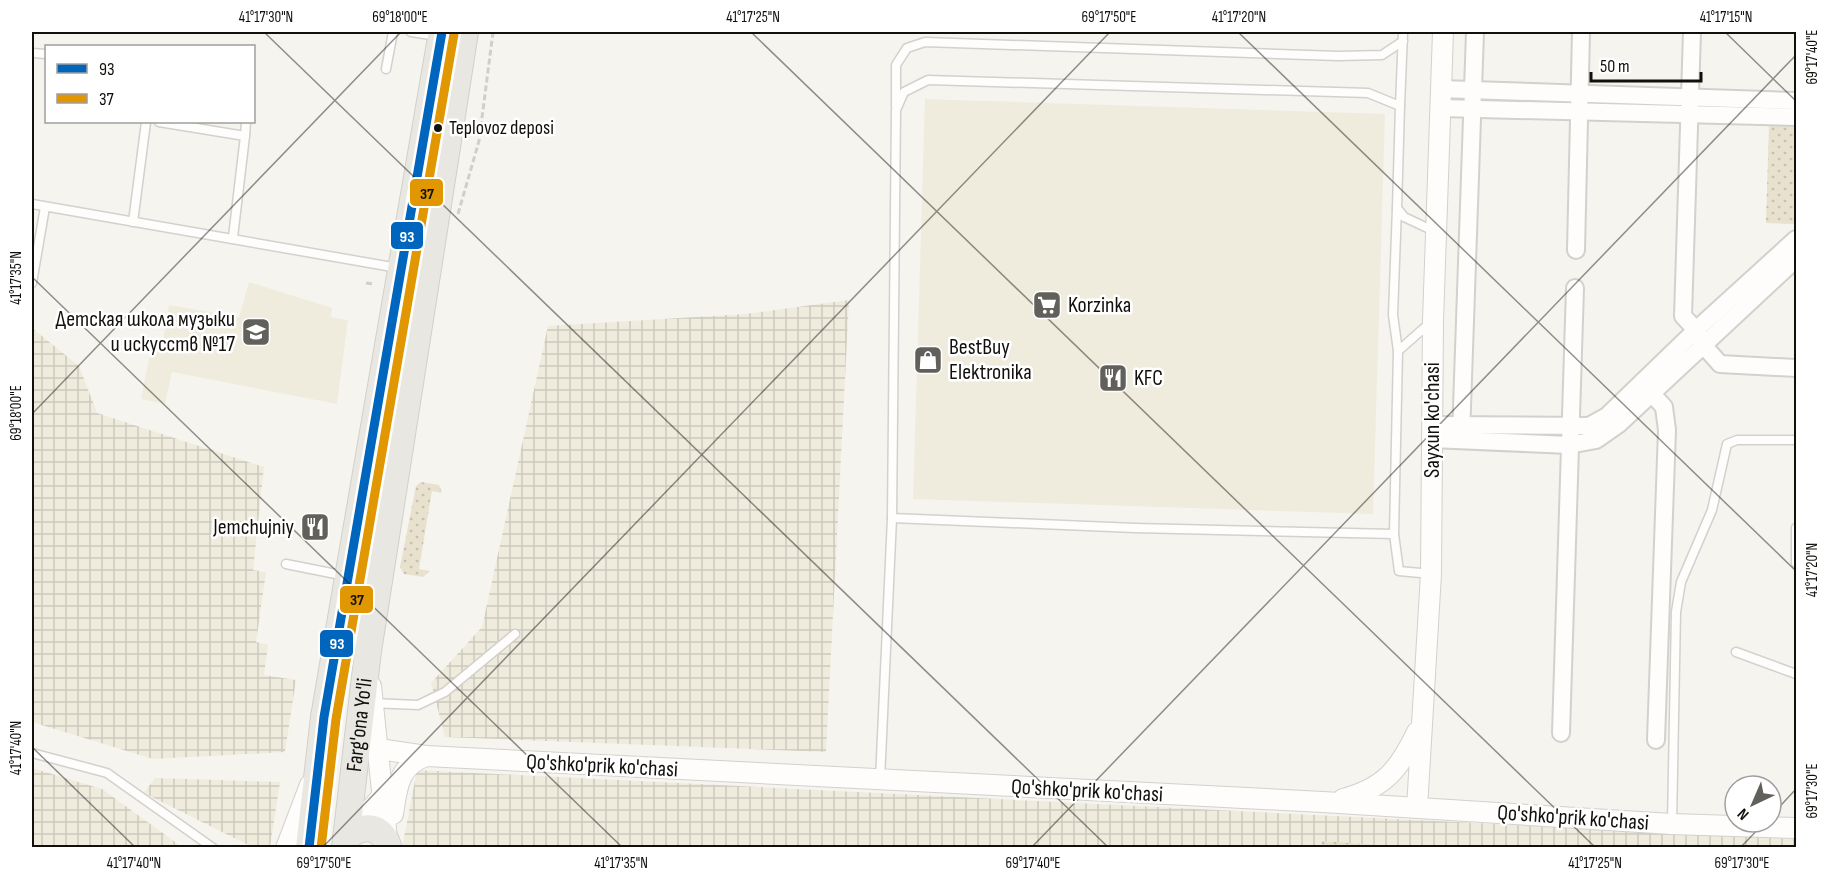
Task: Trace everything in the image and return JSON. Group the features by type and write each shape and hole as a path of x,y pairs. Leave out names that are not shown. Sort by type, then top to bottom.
{"main road":[{"name":"Farg'ona Yo'li","path":"309,848 319,760 402,268 449,33"},
{"name":"Farg'ona Yo'li","path":"345,843 367,703 368,651 449,33"},
{"path":"345,843 358,830 371,828 382,834 388,847"}],"street":[{"name":"Sayxun ko'chasi","path":"1417,808 1431,574 1433,321 1443,32"},
{"path":"1461,432 1475,32"},
{"path":"1576,250 1581,32"},
{"path":"1692,32 1683,316 1720,364 1797,368"},
{"path":"1441,98 1473,90 1580,94 1797,117"},
{"path":"1441,98 1472,108 1579,111 1797,101"},
{"path":"1461,432 1569,445 1596,440 1608,433 1704,346 1795,249"},
{"path":"1432,432 1589,426 1607,416 1696,330 1795,249"},
{"path":"1562,733 1575,288"},
{"path":"1652,394 1664,407 1667,430 1656,740"},
{"path":"367,703 379,749 388,847"},
{"path":"1323,802 1358,795 1386,780 1406,754 1421,724"},
{"name":"Qo'shko'prik ko'chasi","path":"379,749 426,756 1323,802 1672,824 1797,828"},
{"path":"345,843 398,778 412,763 426,756"},
{"path":"286,848 319,760"},
{"path":"388,847 398,778"}],"lane":[{"path":"386,69 393,32"},
{"path":"411,32 449,33"},
{"path":"1403,36 1393,315 1398,351 1394,534 1399,571 1431,574"},
{"path":"880,781 892,518 896,65 907,48 925,42 1338,56 1382,55 1403,36"},
{"path":"896,110 904,92 928,80 1368,93 1400,106"},
{"path":"133,222 146,123"},
{"path":"165,123 245,136"},
{"path":"233,237 246,123"},
{"path":"32,204 402,268"},
{"path":"32,283 33,266 45,207"},
{"path":"1397,208 1404,217 1437,232"},
{"path":"1398,351 1433,321"},
{"path":"1672,824 1676,612 1681,582 1712,510 1727,444 1737,440 1797,440"},
{"path":"892,518 1135,528 1394,534"},
{"path":"1796,563 1797,528"},
{"path":"286,564 350,576"},
{"path":"367,703 418,705 445,692 515,633"},
{"path":"1736,652 1797,674"},
{"path":"32,753 107,773 213,848"}],"path":[{"path":"366,283 374,284"}],"shaded area":[{"path":"925,99 1385,114 1373,514 913,499"},
{"path":"1769,124 1796,125 1796,224 1766,223"},
{"name":"Детская школа музыки и искусств №17","path":"249,282 332,308 331,317 348,320 337,404 172,372 165,404 141,399 152,344 162,346 169,305 239,317"},
{"path":"849,300 826,752 445,737 431,683 482,627 548,326 745,314"},
{"path":"32,328 79,366 97,413 264,467 253,570 266,572 256,642 268,645 264,675 296,680 285,752 153,759 32,722"},
{"path":"421,482 439,485 442,493 432,491 419,569 430,571 423,577 404,574 400,567 416,486"},
{"path":"32,768 102,789 182,847 32,847"},
{"path":"417,770 1796,839 1796,848 402,848"},
{"path":"155,778 280,782 270,847 252,847 144,793"},
{"path":"1322,841 1402,847 1321,847"}],"transit line":[{"name":"93","path":"309,848 324,717 442,32"},
{"name":"37","path":"321,848 336,719 454,34"}],"place":[{"name":"Teplovoz deposi","path":"438,128"},
{"name":"Korzinka","path":"1047,305"},
{"name":"Детская школа музыки и искусств №17","path":"256,332"},
{"name":"BestBuy Elektronika","path":"928,360"},
{"name":"KFC","path":"1113,378"},
{"name":"Jemchujniy","path":"315,527"}]}
